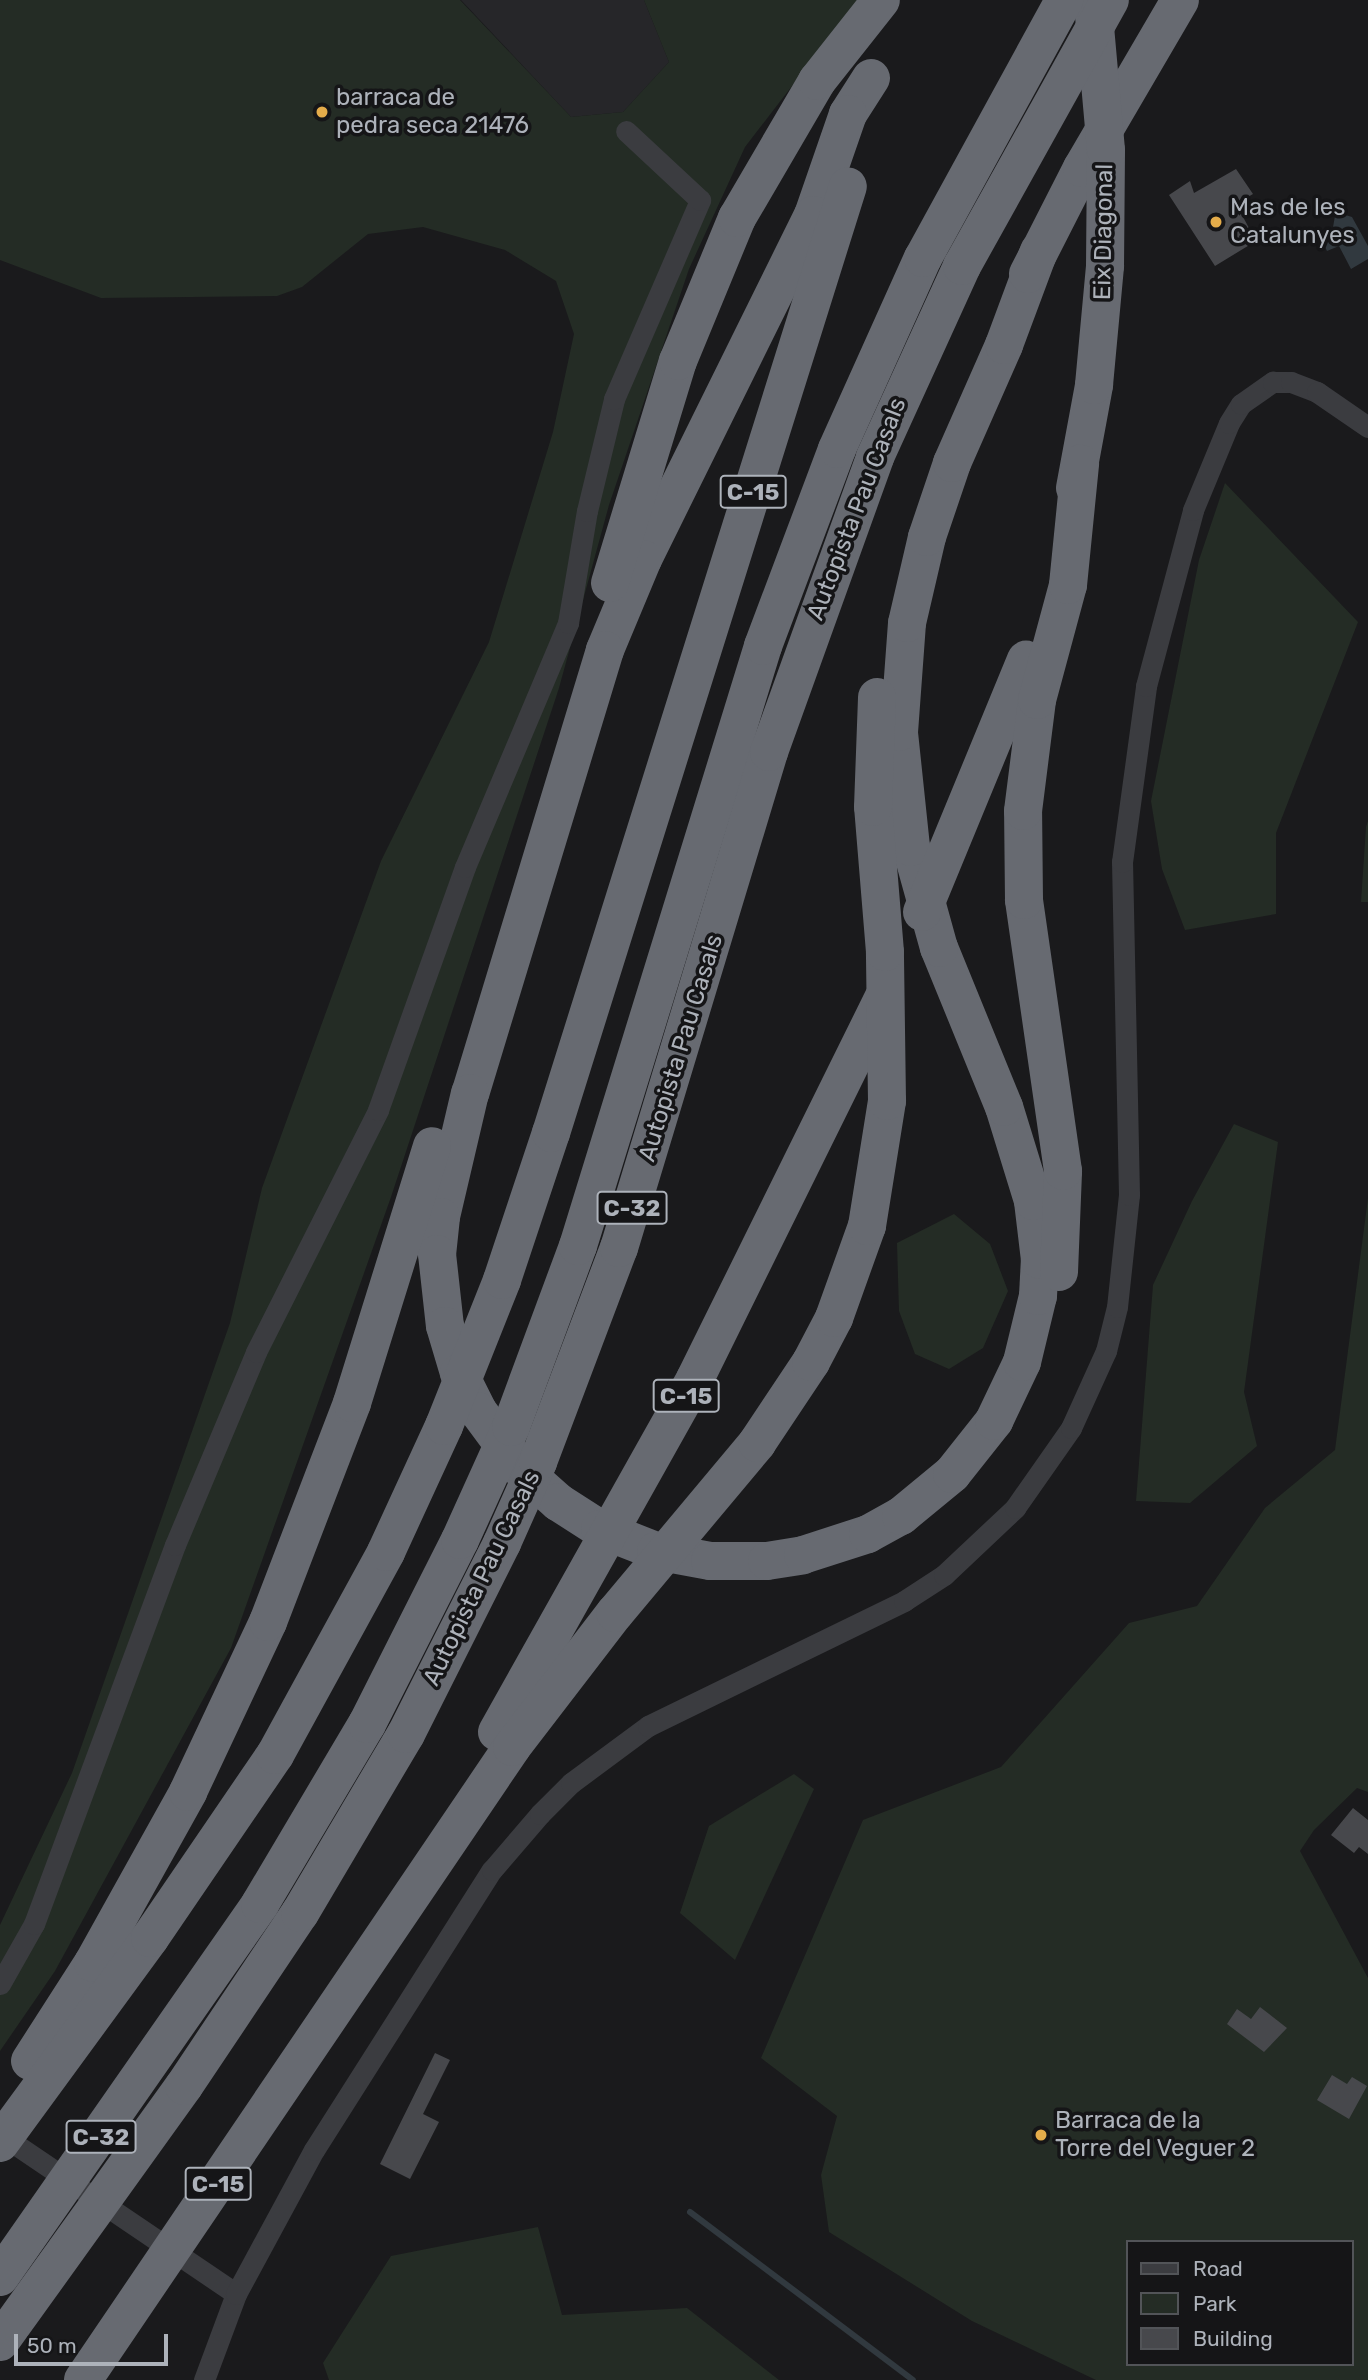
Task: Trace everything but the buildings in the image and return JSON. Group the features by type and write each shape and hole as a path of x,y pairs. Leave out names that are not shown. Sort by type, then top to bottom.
{"highway":[{"name":"Autopista Pau Casals","path":"0,2277 201,1996 267,1893 367,1724 460,1540 511,1427 578,1246 763,646 836,449 923,257 1065,0"},
{"name":"Eix Diagonal","path":"1080,464 1103,311 1106,150 1092,0"},
{"name":"Autopista Pau Casals","path":"0,2342 184,2086 300,1913 406,1734 490,1567 538,1462 619,1248 769,752 875,457 962,266 1110,0"},
{"path":"422,1875 578,1659 786,1404 834,1318 852,1273 878,1181 887,1101 885,952 873,796 875,706 888,622 911,537 946,446 1039,251 1180,0"},
{"path":"881,12 817,81 772,151 706,288 678,361 485,995 441,1147 427,1215 423,1254 438,1328 478,1411 539,1486 577,1515 626,1541 709,1568 768,1575 805,1569 873,1546 907,1528 935,1508 986,1456 1012,1417 1035,1367 1059,1275 1065,1209 1058,1124 1024,900 1023,811 1037,700 1068,585 1080,464"},
{"name":"C-15","path":"0,2143 214,1848 314,1689 386,1552 475,1351 551,1133 828,252 860,140 881,12"},
{"path":"438,1328 437,1254 451,1163 605,650 643,559 813,215 848,114 871,78"},
{"path":"709,1568 803,1555 868,1534 901,1516 952,1474 981,1439 1010,1392 1031,1332 1040,1261 1027,1172 939,948 911,847 899,732 904,646 927,537 952,463 1004,345 1039,251"},
{"name":"C-15","path":"83,2380 292,2076 422,1875 433,1844 472,1784 488,1748 695,1379 866,1035 942,869 1031,646 1080,464"},
{"path":"0,2107 142,1879 188,1792 268,1622 352,1403 435,1136 485,995"},
{"path":"60,2380 309,2020 488,1748"},
{"path":"0,2171 30,2130 150,1938"}],"street":[{"path":"0,1984 34,1924 175,1545 256,1352 378,1110 465,867 568,623 587,511 614,399 699,200 625,131"},
{"path":"204,2380 236,2294 314,2150 492,1870 540,1814 580,1776 648,1726 904,1601 944,1575 1015,1508 1071,1428 1106,1352 1117,1307 1129,1195 1122,862 1146,686 1189,523 1229,423 1257,390 1273,382 1291,382 1317,392 1368,427"},
{"path":"0,2134 236,2294"}],"shaded area":[{"path":"461,0 644,0 669,62 623,112 571,117"},
{"path":"1342,214 1352,217 1368,246 1368,259 1351,269 1339,246 1327,251 1319,235 1333,227 1335,216"}],"green space":[{"path":"0,0 460,0 571,117 623,112 669,62 644,0 858,0 745,147 689,269 609,505 559,688 391,1197 231,1648 55,1971 0,2051 0,1925 72,1773 230,1323 262,1188 381,861 489,642 553,432 574,334 556,281 505,250 423,227 368,234 302,287 277,296 101,298 0,260"},
{"path":"1225,483 1358,622 1276,833 1276,914 1185,930 1162,869 1151,801 1199,560"},
{"path":"1368,821 1368,902 1361,902 1366,827"},
{"path":"1234,1124 1278,1142 1244,1392 1257,1446 1190,1503 1136,1501 1153,1285 1192,1201"},
{"path":"1368,1198 1368,1792 1357,1788 1314,1830 1300,1851 1368,1978 1368,2380 1096,2380 972,2321 829,2232 821,2175 837,2116 761,2058 863,1820 1001,1767 1129,1623 1197,1606 1265,1508 1335,1450"},
{"path":"954,1214 990,1244 1008,1291 983,1348 949,1369 915,1354 899,1311 897,1243"},
{"path":"794,1774 814,1789 735,1960 680,1913 709,1826"},
{"path":"538,2227 562,2315 687,2308 779,2380 329,2380 323,2363 391,2256"}],"waterway":[{"path":"690,2212 913,2380"}],"place":[{"name":"barraca de pedra seca 21476","path":"322,112"},
{"name":"Mas de les Catalunyes","path":"1216,222"},
{"name":"Barraca de la Torre del Veguer 2","path":"1041,2135"}]}
